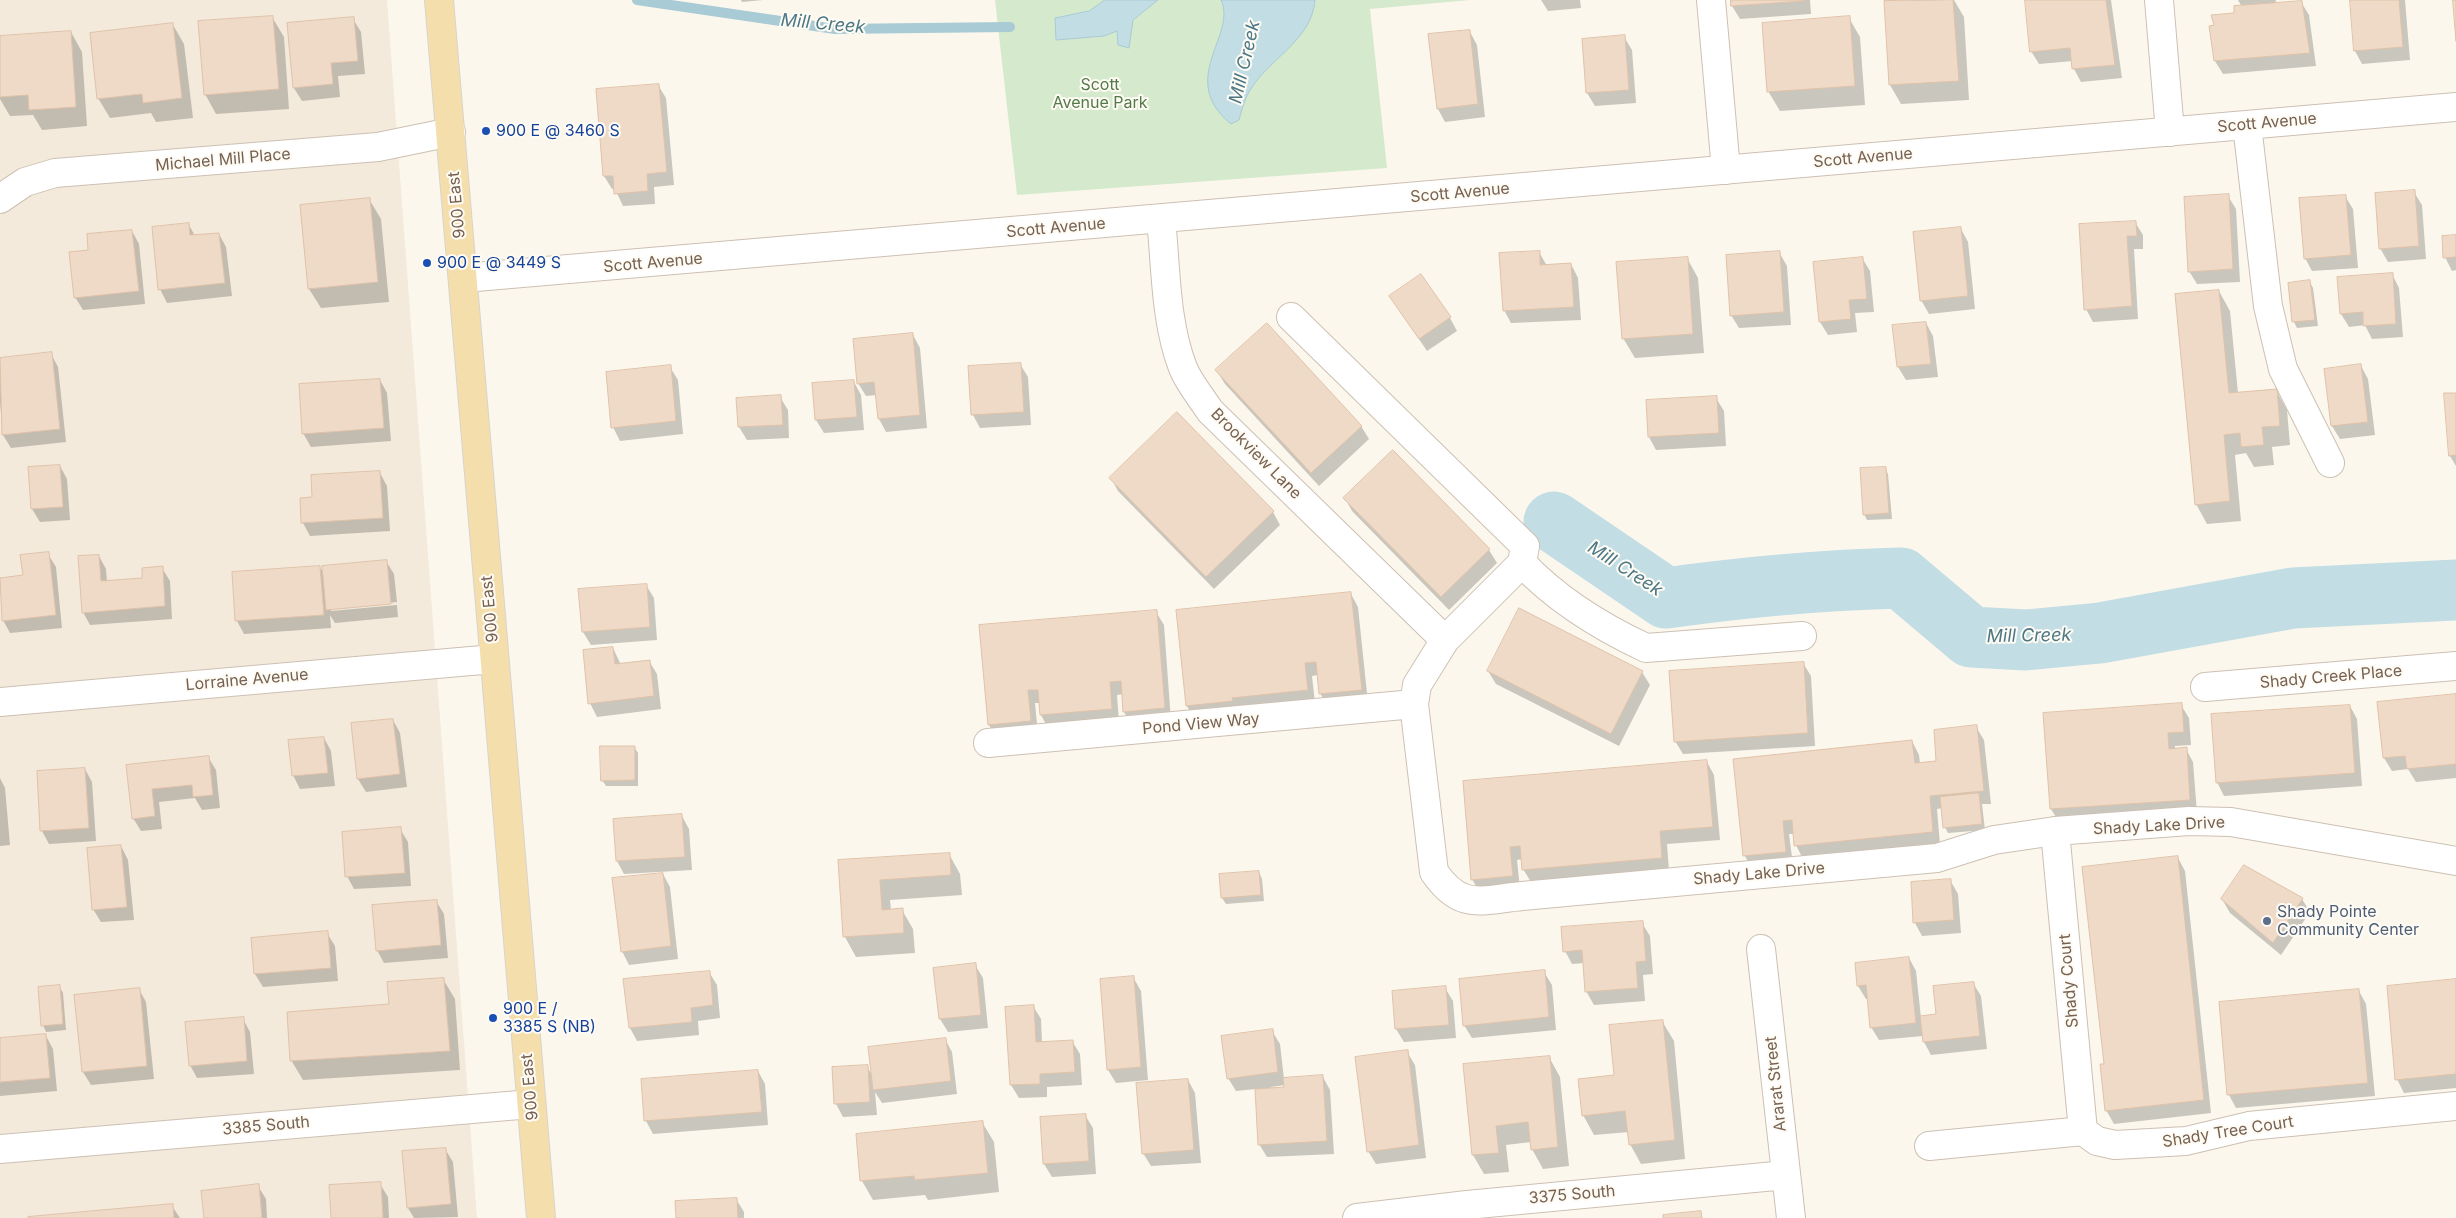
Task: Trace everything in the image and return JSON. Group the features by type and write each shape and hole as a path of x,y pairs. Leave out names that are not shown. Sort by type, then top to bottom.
{"main road":[{"name":"900 East","path":"439,0 464,278 541,1218"}],"street":[{"path":"1711,0 1726,170"},
{"path":"2159,0 2170,132"},
{"name":"Scott Avenue","path":"464,278 2456,107"},
{"path":"2247,125 2268,306 2283,369 2330,463"},
{"name":"Michael Mill Place","path":"0,199 25,182 55,173 378,147 451,132"},
{"name":"Brookview Lane","path":"1161,218 1175,345 1184,370 1194,388 1210,410 1445,640"},
{"path":"1291,317 1524,554 1544,586 1623,637 1646,648 1802,636"},
{"name":"Shady Lake Drive","path":"1524,554 1445,640 1417,685 1414,704 1434,872 1445,888 1456,896 1470,900 1937,858 1994,840 2055,832 2189,822 2231,822 2456,861"},
{"name":"Lorraine Avenue","path":"0,702 494,659"},
{"name":"Shady Creek Place","path":"2206,687 2456,666"},
{"name":"Pond View Way","path":"988,743 1414,704"},
{"name":"Shady Court","path":"2055,832 2072,1132"},
{"name":"Ararat Street","path":"1761,949 1791,1218"},
{"name":"3385 South","path":"0,1149 531,1104"},
{"name":"Shady Tree Court","path":"2072,1132 2115,1145 2186,1141 2248,1126 2456,1106"},
{"path":"1929,1146 2072,1132"},
{"name":"3375 South","path":"1357,1218 1468,1212 1786,1175"}],"shaded area":[{"path":"0,0 387,0 477,1218 0,1218"}],"green space":[{"name":"Scott Avenue Park","path":"995,0 1470,0 1370,9 1387,168 1017,195"}],"water":[{"path":"1105,0 1158,0 1133,20 1129,48 1118,45 1117,31 1104,36 1056,40 1055,18 1089,11"},
{"path":"1221,0 1315,0 1307,26 1290,47 1260,76 1246,99 1239,120 1231,124 1215,107 1209,91 1208,74 1222,28 1224,14"}],"building":[{"path":"1731,0 1804,0 1804,1 1731,6"},
{"path":"1953,0 1959,81 1889,85 1884,1"},
{"path":"2025,0 2106,0 2115,65 2072,69 2070,48 2030,52"},
{"path":"2350,0 2399,0 2403,47 2354,51"},
{"path":"2453,0 2456,0 2456,41"},
{"path":"2302,1 2310,53 2214,61 2209,26 2214,25 2211,15 2234,13 2234,6"},
{"path":"273,16 279,89 204,95 198,21"},
{"path":"1850,16 1855,86 1767,92 1762,23"},
{"path":"354,17 358,61 331,63 333,84 293,88 287,23"},
{"path":"173,23 182,98 143,103 142,94 97,99 90,33"},
{"path":"1470,30 1478,104 1437,109 1428,34"},
{"path":"71,31 76,107 29,110 28,95 0,97 0,36"},
{"path":"1625,35 1629,90 1586,93 1582,39"},
{"path":"659,84 667,172 647,174 648,191 614,194 613,176 603,176 596,89"},
{"path":"2415,190 2419,246 2379,249 2375,193"},
{"path":"2229,194 2233,269 2188,272 2184,197"},
{"path":"2346,195 2351,255 2304,259 2299,198"},
{"path":"370,198 378,282 308,289 300,205"},
{"path":"2136,221 2137,236 2127,236 2132,306 2084,310 2079,224"},
{"path":"189,223 190,235 219,233 225,283 158,290 152,227"},
{"path":"1961,227 1968,296 1920,301 1913,232"},
{"path":"132,230 139,291 74,298 69,252 88,250 87,234"},
{"path":"2456,235 2456,257 2443,258 2442,236"},
{"path":"1540,251 1540,265 1571,263 1574,307 1503,311 1499,253"},
{"path":"1780,251 1784,312 1730,316 1726,255"},
{"path":"1688,257 1693,334 1622,339 1616,262"},
{"path":"1863,257 1867,299 1849,300 1851,319 1819,322 1813,262"},
{"path":"2393,273 2396,324 2363,326 2363,312 2340,314 2337,277"},
{"path":"1421,274 1451,317 1419,339 1389,296"},
{"path":"2310,280 2315,320 2292,322 2288,283"},
{"path":"2219,290 2229,393 2277,389 2280,426 2262,427 2264,445 2241,447 2240,433 2224,435 2230,501 2195,505 2175,294"},
{"path":"1926,322 1931,364 1897,367 1892,325"},
{"path":"1267,323 1362,426 1311,473 1215,370"},
{"path":"913,333 920,415 878,419 874,382 857,384 853,339"},
{"path":"52,352 60,429 2,435 0,358"},
{"path":"1021,363 1024,412 971,415 968,366"},
{"path":"2361,364 2368,422 2331,426 2324,369"},
{"path":"671,365 676,421 611,428 606,372"},
{"path":"380,379 384,428 302,434 299,384"},
{"path":"854,380 857,417 815,420 812,383"},
{"path":"2444,393 2456,393 2456,455 2449,456"},
{"path":"781,395 783,425 738,427 736,398"},
{"path":"1717,396 1719,433 1648,437 1646,400"},
{"path":"1177,412 1274,511 1206,577 1109,478"},
{"path":"1393,450 1490,549 1441,597 1343,498"},
{"path":"60,465 63,507 31,509 28,467"},
{"path":"1886,467 1889,513 1863,515 1860,468"},
{"path":"380,471 383,518 301,523 300,498 312,497 311,475"},
{"path":"49,552 56,615 2,621 0,578 23,575 20,555"},
{"path":"99,555 101,581 142,578 142,568 163,566 165,606 82,613 78,556"},
{"path":"387,560 391,604 326,610 322,566"},
{"path":"320,566 324,615 235,621 232,572"},
{"path":"647,584 650,627 582,632 578,589"},
{"path":"1351,592 1362,690 1319,694 1316,662 1305,663 1308,690 1232,698 1233,701 1186,706 1176,610"},
{"path":"1519,608 1643,671 1611,734 1487,671"},
{"path":"1157,610 1165,708 1123,712 1121,681 1110,682 1112,709 1040,715 1038,690 1028,690 1031,721 988,725 979,625"},
{"path":"613,647 615,664 650,660 654,696 588,704 583,650"},
{"path":"1804,662 1808,733 1674,742 1669,671"},
{"path":"2456,694 2456,764 2407,769 2405,756 2383,758 2377,702"},
{"path":"2182,703 2184,732 2168,733 2169,749 2187,747 2190,800 2050,809 2043,713"},
{"path":"2350,705 2355,773 2216,783 2211,714"},
{"path":"393,719 400,774 357,779 351,723"},
{"path":"1977,725 1984,791 1930,796 1933,832 1794,846 1792,820 1783,821 1786,852 1743,856 1733,759 1912,740 1915,763 1936,761 1934,730"},
{"path":"324,737 328,773 292,776 288,740"},
{"path":"600,746 635,746 635,780 601,781"},
{"path":"209,756 213,795 193,797 192,785 152,789 155,816 132,819 126,765"},
{"path":"1707,760 1713,827 1660,831 1662,858 1522,870 1520,846 1510,847 1513,876 1471,880 1463,781"},
{"path":"85,768 89,828 40,831 37,771"},
{"path":"1979,793 1982,824 1943,828 1940,797"},
{"path":"682,814 685,857 616,861 613,819"},
{"path":"401,827 405,873 345,877 342,832"},
{"path":"121,845 127,907 92,910 87,848"},
{"path":"950,853 951,875 880,880 882,910 903,908 904,933 843,937 838,860"},
{"path":"2178,856 2204,1100 2105,1111 2100,1064 2104,1064 2082,867"},
{"name":"Shady Pointe Community Center","path":"2244,865 2303,898 2273,943 2221,899"},
{"path":"1259,871 1261,895 1221,898 1219,874"},
{"path":"663,873 671,946 621,952 612,878"},
{"path":"1951,879 1954,920 1913,923 1911,882"},
{"path":"437,900 441,945 376,951 372,905"},
{"path":"1643,921 1646,961 1636,962 1638,988 1585,992 1582,950 1563,952 1561,927"},
{"path":"328,931 331,968 254,974 251,938"},
{"path":"1909,957 1916,1023 1870,1028 1866,985 1857,986 1855,963"},
{"path":"976,963 981,1015 939,1019 933,968"},
{"path":"1545,970 1549,1017 1463,1026 1459,979"},
{"path":"710,971 713,1005 691,1008 692,1022 629,1028 623,979"},
{"path":"1134,976 1141,1067 1107,1070 1100,979"},
{"path":"444,978 450,1051 290,1061 287,1012 389,1004 387,982"},
{"path":"2456,979 2456,1074 2395,1080 2387,986"},
{"path":"1974,982 1980,1036 1923,1042 1920,1016 1936,1014 1933,986"},
{"path":"60,985 63,1024 41,1026 38,987"},
{"path":"1446,986 1449,1025 1395,1029 1392,991"},
{"path":"140,988 147,1066 82,1072 74,995"},
{"path":"2359,989 2368,1083 2227,1095 2219,1002"},
{"path":"1034,1005 1036,1042 1073,1040 1075,1072 1040,1074 1040,1084 1010,1085 1005,1007"},
{"path":"244,1017 247,1061 189,1066 185,1022"},
{"path":"1663,1020 1675,1140 1629,1145 1625,1111 1582,1116 1578,1079 1614,1075 1609,1025"},
{"path":"1273,1029 1278,1072 1227,1079 1221,1036"},
{"path":"46,1034 50,1078 0,1082 0,1038"},
{"path":"946,1038 951,1081 873,1090 868,1047"},
{"path":"1408,1050 1419,1145 1367,1152 1355,1057"},
{"path":"1550,1056 1558,1147 1531,1150 1528,1122 1496,1126 1499,1153 1472,1155 1463,1064"},
{"path":"868,1065 870,1102 834,1104 832,1067"},
{"path":"758,1070 762,1112 644,1121 641,1079"},
{"path":"1323,1075 1327,1141 1258,1145 1255,1089 1284,1087 1283,1078"},
{"path":"1188,1079 1194,1150 1142,1154 1136,1083"},
{"path":"1086,1114 1089,1161 1043,1164 1040,1117"},
{"path":"983,1121 988,1173 915,1180 914,1176 860,1181 856,1134"},
{"path":"446,1148 451,1204 407,1208 402,1151"},
{"path":"381,1182 383,1218 331,1218 329,1185"},
{"path":"259,1184 262,1218 204,1218 201,1191"},
{"path":"737,1198 738,1218 676,1218 675,1201"},
{"path":"173,1204 174,1218 28,1218 28,1217"},
{"path":"1701,1211 1702,1218 1663,1218 1663,1215"}],"waterway":[{"name":"Mill Creek","path":"637,0 835,29 1010,27"},
{"name":"Mill Creek","path":"1554,522 1666,598 1783,585 1901,578 1971,637 2026,640 2100,633 2293,598 2456,590"}],"place":[{"name":"900 E @ 3460 S","path":"486,131"},
{"name":"900 E @ 3449 S","path":"427,263"},
{"name":"Shady Pointe Community Center","path":"2267,921"},
{"name":"900 E / 3385 S (NB)","path":"493,1018"}]}
